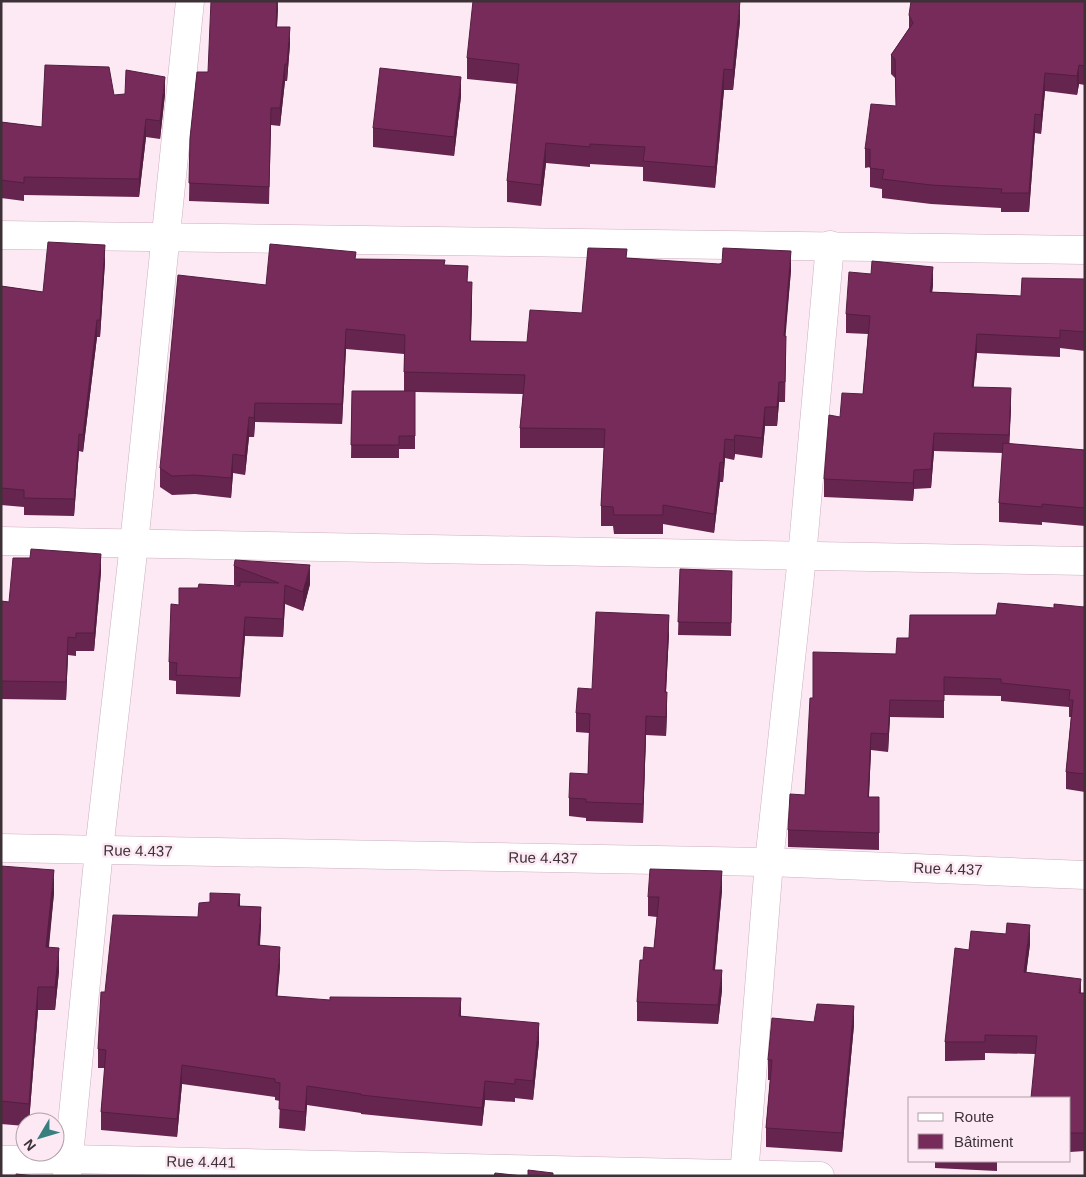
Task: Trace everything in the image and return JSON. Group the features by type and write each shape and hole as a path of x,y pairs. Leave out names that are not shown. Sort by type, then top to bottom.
{"street":[{"path":"67,1167 190,1"},
{"path":"1,235 1085,250"},
{"path":"744,1175 769,862 802,557 830,246"},
{"path":"1,541 1085,561"},
{"name":"Rue 4.437","path":"1,848 769,862 1085,874"},
{"name":"Rue 4.441","path":"1,1160 67,1167 820,1176"}],"building":[{"path":"211,1 277,1 276,27 290,27 287,64 285,64 280,108 271,108 269,187 189,183 190,138 197,72 208,72"},
{"path":"473,1 740,1 733,70 724,69 715,167 643,161 645,147 590,144 590,147 546,143 541,185 507,181 519,64 467,58"},
{"path":"911,1 1085,2 1085,66 1079,65 1077,76 1045,73 1041,115 1035,114 1029,193 1001,193 1002,189 931,185 882,179 884,170 870,168 870,149 865,149 871,104 896,106 895,59 891,55 913,23 909,15"},
{"path":"45,65 109,67 114,95 125,94 126,70 165,77 160,121 146,119 139,179 24,177 24,183 1,180 1,122 42,127"},
{"path":"380,68 461,77 454,137 373,128"},
{"path":"48,242 105,245 100,320 97,320 83,435 79,434 74,499 24,498 24,490 1,488 1,286 43,292"},
{"path":"270,244 356,252 355,259 445,260 444,265 468,266 467,282 472,282 470,341 527,342 530,310 582,313 588,248 627,249 626,258 719,264 722,263 723,248 791,251 784,336 786,336 785,382 779,382 777,407 765,407 762,438 735,435 734,440 725,439 723,463 720,462 714,514 663,505 663,515 614,515 613,507 601,506 605,429 520,428 525,375 404,372 405,335 346,329 342,404 255,403 254,418 249,417 245,456 233,454 231,478 195,475 172,476 160,468 178,275 266,285"},
{"path":"872,261 933,267 930,292 1021,296 1022,278 1085,279 1085,332 1060,330 1060,338 977,334 972,387 1011,388 1009,435 934,433 931,469 914,470 913,483 824,479 829,415 840,417 842,393 863,394 870,316 846,314 849,272 871,274"},
{"path":"352,391 415,391 415,436 399,436 399,445 351,445"},
{"path":"1003,443 1085,450 1085,508 999,503"},
{"path":"31,549 101,554 94,633 76,633 76,638 68,637 66,682 1,681 1,601 9,602 13,558 30,558"},
{"path":"235,560 310,565 303,592 285,585 283,619 245,617 240,678 176,675 177,663 169,662 171,604 179,605 179,588 198,588 199,584 240,586 240,582 279,583 234,566"},
{"path":"680,569 732,571 731,623 678,622"},
{"path":"998,603 1054,608 1054,604 1084,607 1085,603 1085,774 1066,772 1073,700 1069,700 1070,690 1001,683 1001,679 944,677 944,701 890,700 888,734 871,733 868,797 879,797 879,833 788,830 790,794 805,795 810,698 813,698 813,652 896,654 897,638 909,638 910,615 996,615"},
{"path":"596,612 669,615 665,692 667,692 666,717 646,716 643,804 586,802 586,799 569,798 570,773 588,774 590,714 576,713 578,688 592,689"},
{"path":"1,866 54,870 46,947 59,948 55,987 38,987 29,1104 1,1101"},
{"path":"650,869 722,871 713,970 722,970 718,1005 637,1002 640,960 643,960 644,947 654,948 659,897 648,897"},
{"path":"210,893 240,894 238,906 261,907 258,945 280,947 276,996 330,1000 330,997 461,998 459,1016 539,1023 533,1081 515,1079 515,1084 485,1081 482,1108 361,1095 307,1086 305,1112 279,1109 280,1083 275,1082 275,1079 182,1065 177,1119 101,1112 106,1050 98,1049 101,992 105,992 113,915 198,917 199,903 210,902"},
{"path":"1007,923 1030,925 1024,972 1081,979 1079,993 1085,993 1085,1133 1071,1133 1071,1097 1031,1097 1037,1036 985,1035 985,1042 945,1042 955,948 969,950 971,931 1006,934"},
{"path":"817,1004 854,1006 842,1133 766,1128 772,1060 768,1060 772,1018 814,1022"},
{"path":"528,1170 553,1173 553,1176 528,1176"},
{"path":"495,1173 523,1176 494,1176"},
{"path":"16,1174 36,1176 16,1176"}]}
